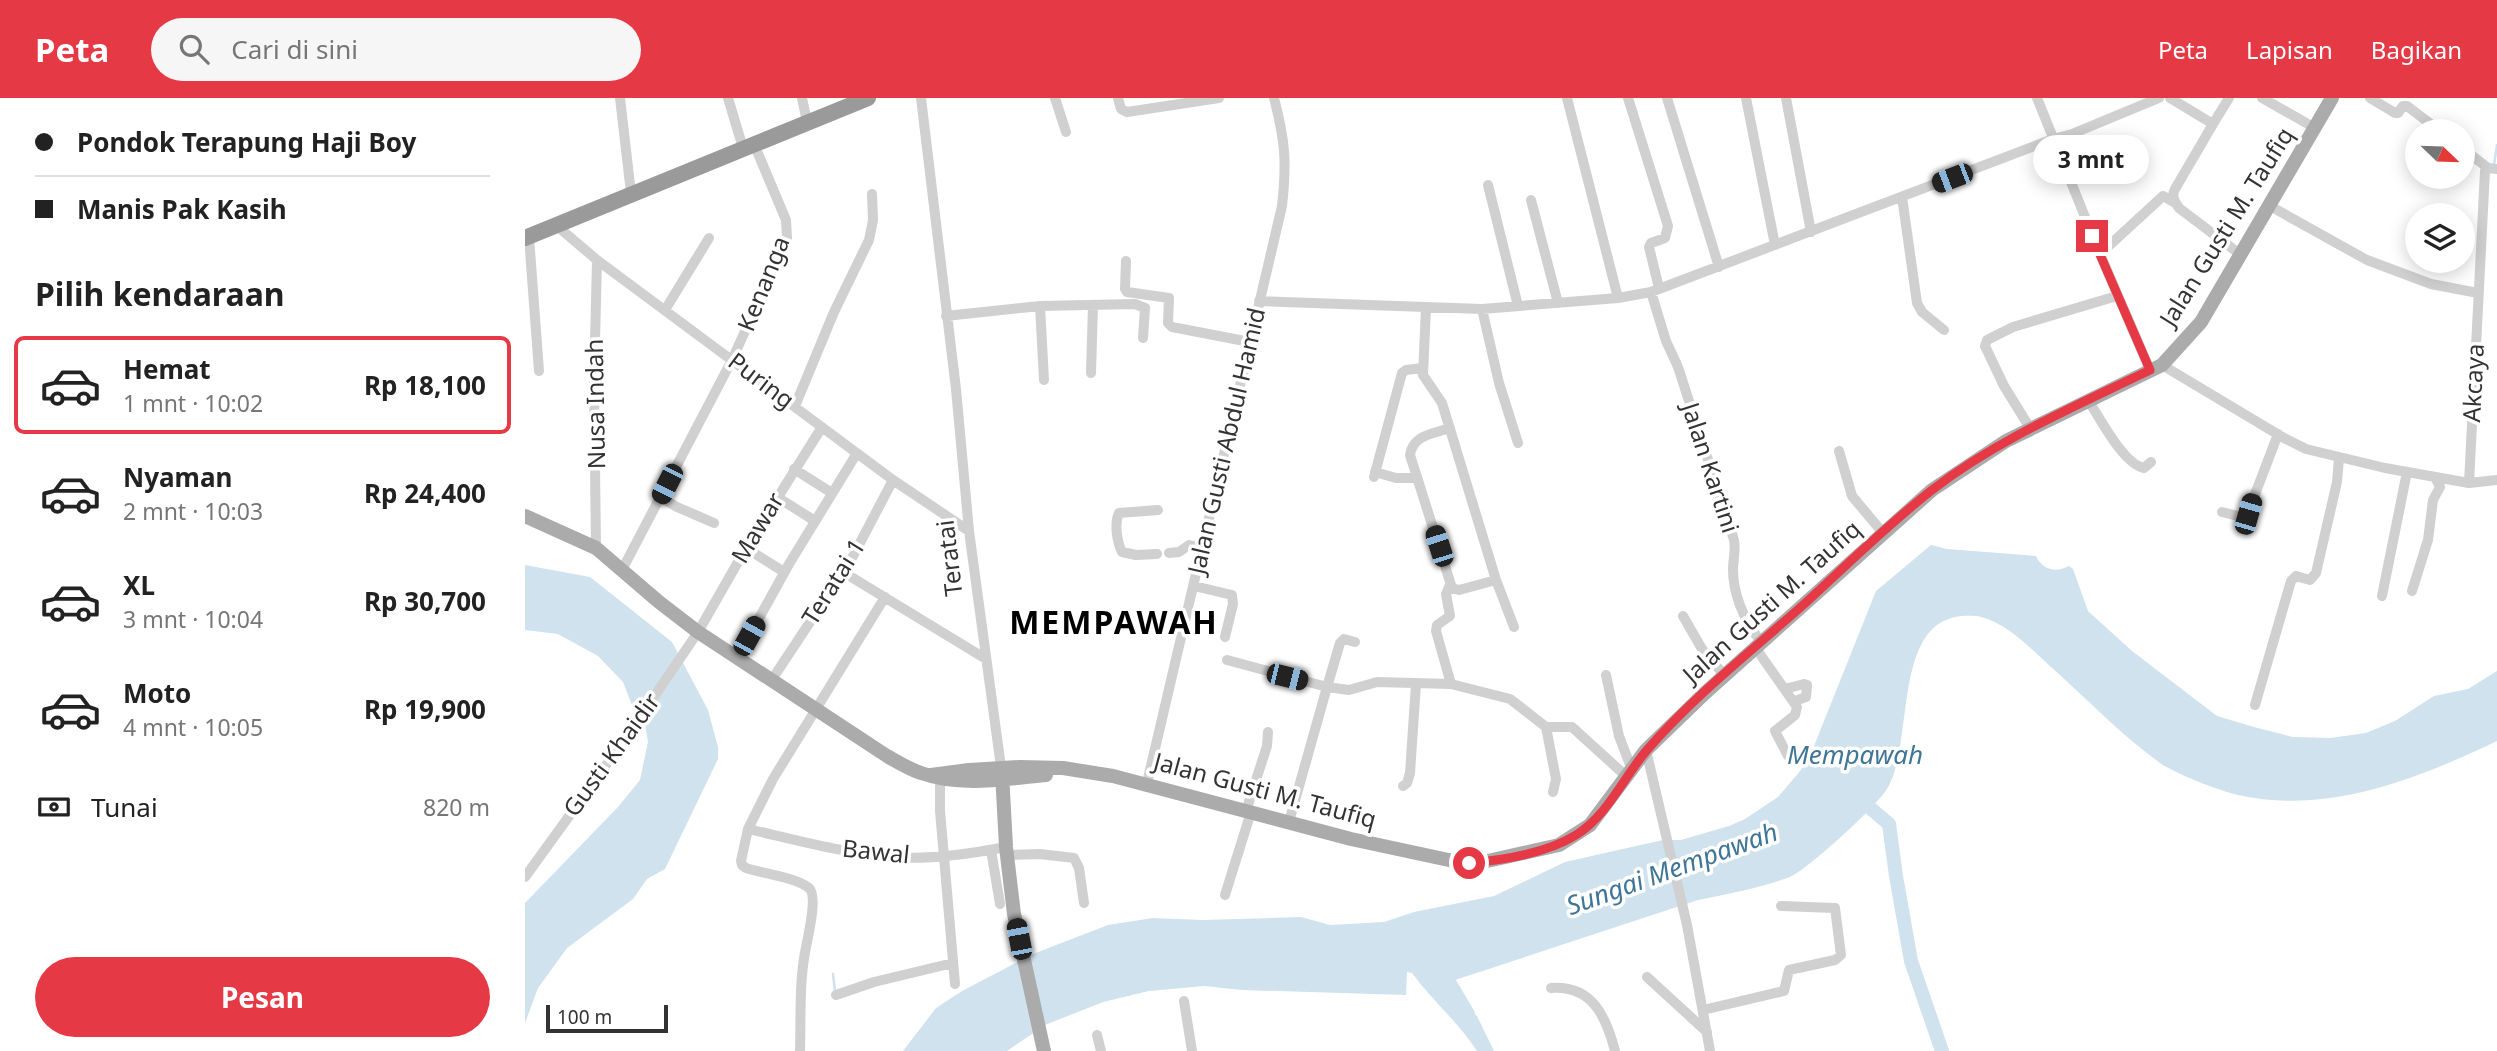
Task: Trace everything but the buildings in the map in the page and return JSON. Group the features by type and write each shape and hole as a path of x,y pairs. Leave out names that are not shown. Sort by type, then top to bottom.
{"highway":[{"path":"527,237 867,98"}],"main road":[{"name":"Jalan Gusti M. Taufiq","path":"937,776 1079,771 1147,783 1289,822 1442,859 1483,862 1559,845 1590,825 1647,750 1724,676 1943,482 2030,428 2156,367 2201,322 2332,98"},
{"path":"525,516 596,548 698,632 771,681 887,756 912,769 937,776"},
{"name":"Teratai","path":"1002,774 1007,851 1024,963 1043,1046"}],"street":[{"path":"620,98 632,193"},
{"name":"Kenanga","path":"622,570 732,360 784,246 788,231 786,220 748,146 728,98"},
{"path":"802,98 807,122"},
{"name":"Teratai","path":"921,98 969,531 1002,774"},
{"path":"1055,98 1066,132"},
{"path":"1118,98 1121,108 1126,112 1219,98"},
{"name":"Jalan Gusti Abdul Hamid","path":"1147,783 1285,184 1284,137 1274,98"},
{"path":"1567,98 1618,298"},
{"name":"Jalan Kartini","path":"1628,98 1668,226 1665,238 1651,243 1649,247 1666,341 1678,367 1734,540 1733,570 1742,611 1758,645 1795,701"},
{"path":"1667,98 1719,267"},
{"path":"1746,98 1775,245"},
{"path":"1786,98 1811,232"},
{"path":"2038,98 2117,296 2156,367 2306,449 2469,483 2497,480"},
{"path":"1259,301 1482,309 1618,298 1655,290 2072,134 2159,98"},
{"path":"2170,98 2213,124"},
{"path":"2174,202 2175,189 2229,98"},
{"path":"2262,98 2315,128"},
{"path":"2370,98 2395,113 2407,106 2424,119"},
{"path":"2475,156 2493,168"},
{"name":"Akcaya","path":"2469,483 2485,171 2493,168"},
{"path":"1488,185 1518,306"},
{"path":"795,406 834,312 869,240 873,220 872,194"},
{"path":"2100,254 2163,196 2241,255"},
{"path":"1902,197 1917,303 1922,312 1944,330"},
{"path":"1531,200 1558,303"},
{"path":"2270,206 2367,260 2431,284 2478,293"},
{"name":"Puring","path":"557,226 597,260 893,480 969,531"},
{"path":"527,237 539,371"},
{"path":"665,310 709,238"},
{"name":"Nusa Indah","path":"596,548 594,382 597,260"},
{"path":"1126,261 1127,292 1169,298 1168,323 1172,327 1249,342"},
{"path":"2030,428 2004,386 1985,346 1987,340 2013,327 2117,296"},
{"path":"946,316 1040,306 1135,304 1143,306 1143,338"},
{"path":"1091,373 1093,305"},
{"path":"1040,306 1044,380"},
{"path":"1426,308 1422,368 1425,380 1442,403 1496,580 1514,627"},
{"path":"1482,309 1499,383 1518,443"},
{"path":"1417,478 1374,474 1402,373 1405,370 1422,368"},
{"path":"2088,400 2126,457 2139,467 2144,468 2151,462"},
{"name":"Mawar","path":"698,632 745,548 822,427"},
{"path":"1450,428 1414,442 1410,455 1452,588 1459,590 1496,580"},
{"path":"2222,512 2246,518 2278,434"},
{"path":"1839,451 1852,496 1883,533"},
{"path":"737,657 857,453"},
{"path":"2255,705 2291,581 2295,576 2310,580 2316,573 2337,482 2339,458"},
{"path":"794,469 832,493"},
{"path":"2382,596 2407,472"},
{"path":"2412,591 2428,540 2433,500 2439,487 2435,477"},
{"name":"Teratai 1","path":"771,681 843,572 893,480"},
{"path":"660,497 677,508 714,523"},
{"path":"777,497 815,521"},
{"path":"1157,554 1136,555 1122,552 1116,519 1119,513 1158,510"},
{"path":"1169,553 1179,552 1189,545 1202,548"},
{"path":"745,548 785,572"},
{"path":"843,572 986,659"},
{"path":"1450,585 1446,594 1450,616 1437,625 1436,631 1451,684"},
{"path":"1194,586 1228,593 1233,597 1225,637"},
{"path":"800,1051 801,976 811,922 812,893 809,888 749,870 742,865 748,829 773,779 885,597"},
{"path":"1683,616 1702,649 1724,676"},
{"name":"Gusti Khaidir","path":"525,877 530,861 630,732 698,632"},
{"path":"1289,822 1340,643 1345,639 1355,642"},
{"path":"1227,660 1327,687 1349,690 1377,682 1451,684 1510,699 1546,727 1572,727 1630,773"},
{"path":"1606,675 1630,773"},
{"path":"1403,786 1410,773 1416,684"},
{"path":"1785,689 1807,685 1806,697 1795,701 1795,715 1776,731 1788,756"},
{"path":"1546,727 1556,779 1553,792"},
{"path":"1225,895 1267,746 1268,732"},
{"path":"1647,750 1686,925 1710,1051"},
{"path":"937,776 955,984"},
{"name":"Bawal","path":"748,829 892,857 991,850 1074,858 1079,868 1084,903"},
{"path":"991,850 1000,904"},
{"path":"1703,1010 1784,991 1789,970 1835,960 1841,956 1835,908 1781,905"},
{"path":"837,995 874,982 953,963"},
{"path":"1647,977 1707,1032"},
{"path":"1551,988 1567,987 1586,997 1607,1021 1615,1051"},
{"path":"1184,1001 1192,1051"},
{"path":"1097,1035 1101,1051"}],"water":[{"name":"Mempawah","path":"1931,545 1947,549 2036,556 2042,564 2054,570 2069,566 2073,569 2088,611 2132,651 2217,716 2293,737 2330,738 2366,733 2395,721 2434,696 2468,689 2497,671 2497,741 2404,780 2338,797 2272,800 2238,795 2198,782 2160,763 2026,644 2000,625 1978,616 1955,617 1935,626 1922,643 1913,666 1895,770 1887,789 1856,823 1799,872 1767,884 1698,900 1446,983 1453,994 1477,1016 1494,1051 1477,1051 1412,973 1407,972 1406,995 1242,990 1204,986 1149,991 1103,1002 1045,1025 1007,1051 903,1051 936,1008 962,991 1033,954 1108,925 1153,918 1202,920 1301,917 1330,925 1384,922 1414,912 1494,896 1565,862 1663,840 1681,840 1745,819 1778,797 1801,770 1812,751 1876,591"},
{"path":"525,565 590,577 672,642 708,710 718,747 718,759 665,869 647,879 633,899 567,948 538,988 525,1023 525,903 618,807 640,780 648,742 645,725 635,713 623,682 598,656 558,634 525,630"}],"waterway":[{"path":"2494,165 2497,145"},
{"path":"1856,796 1889,824 1911,961 1942,1051"},
{"path":"1439,965 1468,1014"},
{"path":"833,974 835,991"}],"district":[{"name":"MEMPAWAH","path":"1114,623"}],"route":[{"path":"1469,863 1559,845 1590,825 1647,750 1705,693 1932,490 2006,441 2150,370 2092,236"}],"water label":[{"name":"Sungai Mempawah","path":"1672,869"}]}
